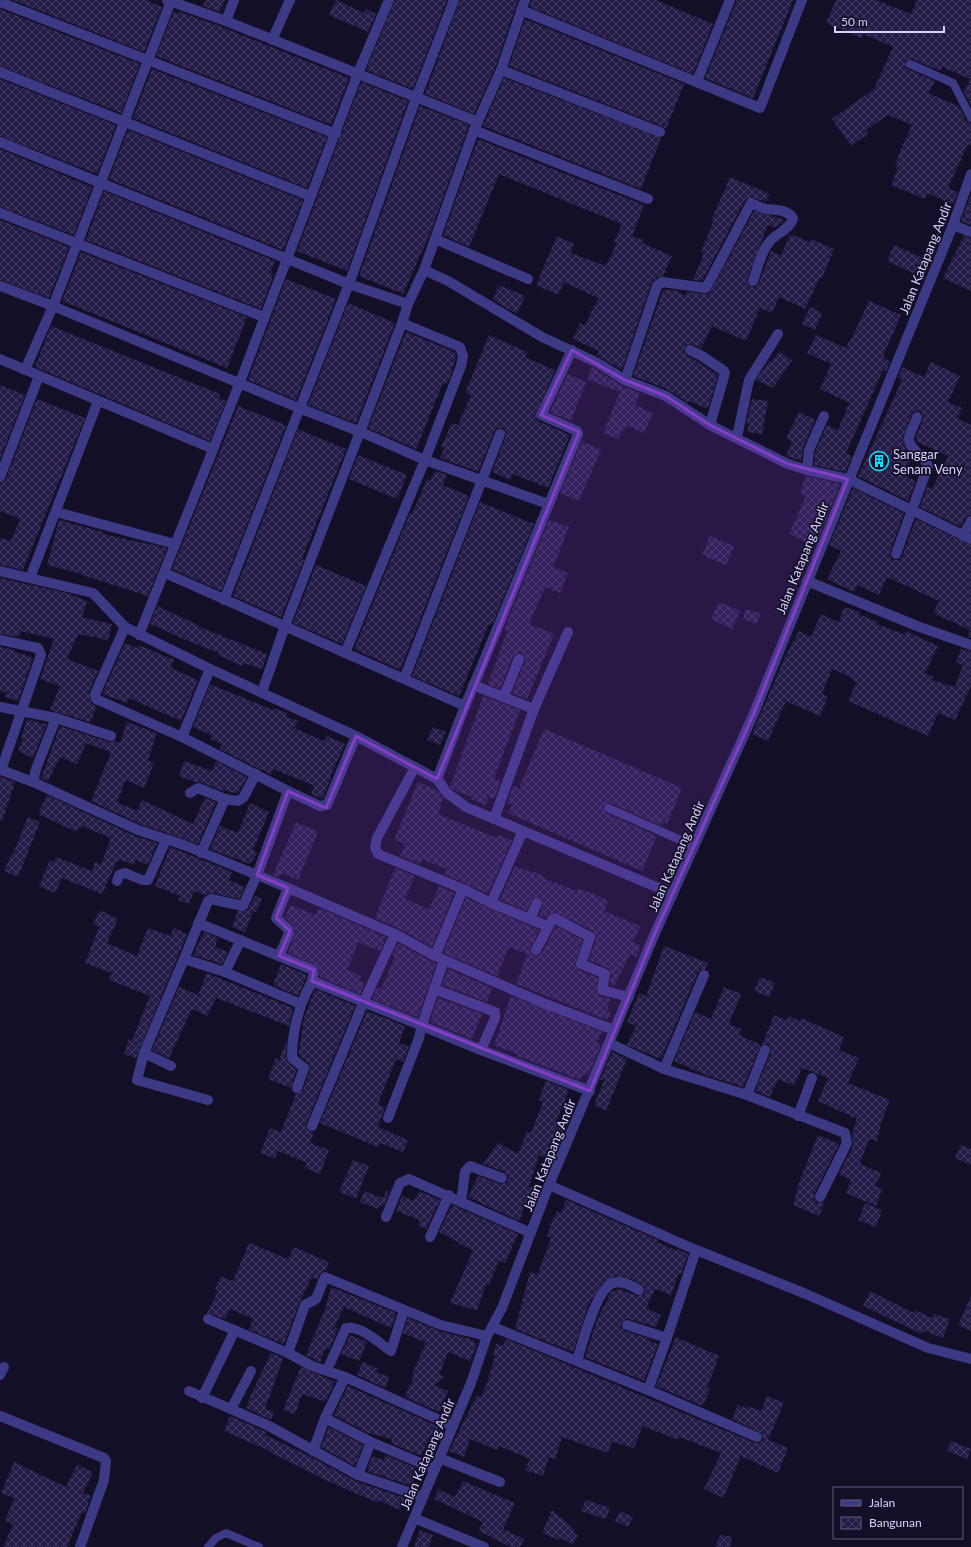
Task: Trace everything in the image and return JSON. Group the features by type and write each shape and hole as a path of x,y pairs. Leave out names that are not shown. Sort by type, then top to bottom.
{"street":[{"path":"226,21 234,0"},
{"path":"272,40 290,0"},
{"path":"139,635 240,382 286,258 336,134 358,73 389,0"},
{"path":"224,600 349,284 416,98 454,0"},
{"path":"262,692 285,626 361,432 408,304 424,270 436,239 476,126 501,70 525,0"},
{"path":"697,82 730,0"},
{"path":"521,10 760,108 802,0"},
{"path":"25,370 53,306 101,183 123,121 149,60 169,1 226,21 358,73 476,126 648,199"},
{"path":"0,2 336,134"},
{"path":"501,70 660,132"},
{"path":"0,72 310,196"},
{"path":"0,142 349,284 408,304"},
{"name":"Jalan Katapang Andir","path":"402,1547 471,1383 487,1336 493,1327 549,1186 590,1091 614,1030 754,713 848,479 953,225 971,174"},
{"path":"625,380 657,286 662,282 706,288 751,204 766,208 778,209 791,215 793,218 791,224 772,240 764,250 753,281"},
{"path":"0,213 264,317"},
{"path":"953,225 971,232"},
{"path":"436,239 528,279"},
{"path":"424,270 448,281 542,337 572,350 625,380 666,396 710,425 737,437 788,464 807,470 848,479 967,538 971,521"},
{"path":"0,287 53,306 240,382 425,460 548,504"},
{"path":"345,653 425,460 463,356 460,347 402,323"},
{"path":"737,437 749,380 778,334"},
{"path":"437,779 473,685 578,434 577,432 542,416 541,414 572,350"},
{"path":"690,350 702,356 725,373 710,425"},
{"path":"0,359 213,448"},
{"path":"0,477 39,376"},
{"path":"30,578 98,401"},
{"path":"807,470 809,450 824,416"},
{"path":"896,554 913,512 928,466 925,459 911,447 910,442 917,417"},
{"path":"404,680 483,481 500,434"},
{"path":"56,512 175,544"},
{"path":"0,571 93,593 124,628 210,670 262,692 356,736 437,779 447,793 466,807 673,894"},
{"path":"165,573 465,706"},
{"path":"807,581 917,626 971,645"},
{"path":"124,628 95,694 96,699 182,737 320,806 327,805 356,736"},
{"path":"494,819 534,709 568,632"},
{"path":"0,640 38,648 40,651 40,662 0,770 33,782 138,830 288,888 395,934 440,958 543,1003 614,1030"},
{"path":"504,696 519,659"},
{"path":"182,737 210,670"},
{"path":"473,685 534,709"},
{"path":"0,707 56,718 111,736"},
{"path":"33,782 36,769 56,718"},
{"path":"414,767 377,838 375,847 378,854 548,926"},
{"path":"190,793 198,788 225,799 238,801 243,798 256,774"},
{"path":"208,1100 136,1080 144,1053 206,904 211,899 242,906 257,875 288,791"},
{"path":"200,853 225,799"},
{"path":"492,903 523,831"},
{"path":"118,881 119,875 125,873 142,880 148,880 166,840"},
{"path":"279,956 289,932 288,929 276,918 288,888"},
{"path":"388,1118 414,1052 434,989 440,958 463,889"},
{"path":"530,919 538,903"},
{"path":"536,950 548,926 555,918 590,937 581,964 605,974 602,990 628,997"},
{"path":"198,923 313,970 312,981 301,1004 294,1033 293,1060 304,1067 297,1088"},
{"path":"312,1126 364,1001 395,934"},
{"path":"225,972 241,940"},
{"path":"184,959 225,972 301,1004"},
{"path":"664,1068 704,975"},
{"path":"312,981 481,1050 590,1091"},
{"path":"434,989 495,1012 495,1018 481,1050"},
{"path":"609,1043 664,1068 747,1095 845,1134 847,1139 820,1197"},
{"path":"747,1095 765,1050"},
{"path":"144,1053 171,1066"},
{"path":"798,1116 812,1078"},
{"path":"461,1202 465,1172 470,1166 502,1178"},
{"path":"386,1217 400,1183 409,1178 531,1233"},
{"path":"549,1186 696,1250 806,1294 928,1348 971,1359"},
{"path":"430,1237 449,1195"},
{"path":"648,1390 696,1250"},
{"path":"288,1353 305,1305 316,1300 325,1277 441,1325 487,1336"},
{"path":"577,1361 599,1298 606,1288 619,1282 628,1284 639,1290"},
{"path":"327,1370 346,1328 352,1328 367,1333 391,1351 404,1310"},
{"path":"208,1319 288,1353 312,1366 345,1377 453,1426"},
{"path":"627,1325 667,1338"},
{"path":"493,1327 648,1390 757,1437"},
{"path":"202,1398 235,1330"},
{"path":"231,1409 251,1371"},
{"path":"313,1452 325,1418 345,1377"},
{"path":"189,1391 202,1398 269,1426 313,1452 358,1475 423,1497"},
{"path":"0,1416 104,1458 106,1461 104,1480 80,1547"},
{"path":"325,1418 371,1442 435,1470"},
{"path":"358,1475 371,1442"},
{"path":"439,1458 500,1482"},
{"path":"414,1518 484,1547"}],"lane":[{"path":"910,64 953,84 971,118"},
{"path":"608,808 694,846"},
{"path":"208,1547 216,1538 226,1533 259,1547"}],"highlighted area":[{"path":"572,350 625,380 666,396 710,425 788,464 848,479 754,713 656,931 590,1091 312,981 314,970 279,956 290,931 276,918 288,888 257,875 288,791 326,808 356,736 437,779 579,432 541,415"}],"building":[{"path":"13,0 146,0 162,7 144,52"},
{"path":"206,0 225,0 219,12 203,6"},
{"path":"336,0 364,13 366,9 376,14 368,32 329,15"},
{"path":"395,0 447,0 413,89 366,70"},
{"path":"460,0 518,0 495,68 474,114 425,94"},
{"path":"531,0 656,0 713,24 693,74 530,7"},
{"path":"737,0 793,0 753,98 705,78"},
{"path":"836,0 876,0 911,14 917,0 971,0 971,106 964,92 970,79 942,67 940,71 912,59 906,60 905,64 908,69 935,81 928,93 958,105 966,121 971,123 971,146 968,144 948,188 958,192 953,204 927,193 925,199 891,185 898,168 895,166 900,151 912,125 888,115 866,130 868,134 851,146 832,119 874,89 893,47 863,34 861,38 826,23"},
{"path":"0,9 140,64 121,113 0,66"},
{"path":"174,11 179,14 180,12 217,25 349,78 331,125 156,56"},
{"path":"525,19 684,84 666,129 662,126 509,66"},
{"path":"152,69 327,137 307,188 133,118"},
{"path":"504,78 661,138 641,189 483,126"},
{"path":"0,79 116,125 97,174 0,136"},
{"path":"361,82 408,101 347,271 297,251"},
{"path":"420,106 469,125 431,231 403,294 359,276"},
{"path":"128,130 303,200 283,250 109,179"},
{"path":"478,139 644,205 632,236 643,240 642,243 672,256 663,276 658,277 651,284 622,370 597,355 599,351 573,339 580,323 585,325 598,298 564,282 558,295 536,285 557,236 574,244 571,253 606,266 617,243 614,242 622,224 499,174 469,247 443,235"},
{"path":"0,149 92,187 74,235 0,207"},
{"path":"730,177 770,194 766,202 751,197 745,200 702,281 693,280 704,253 701,252 713,222 711,221"},
{"path":"104,191 275,261 270,273 274,274 261,309 86,240"},
{"path":"971,194 971,225 961,221"},
{"path":"754,211 785,220 775,228 768,225 747,279 747,283 751,287 755,287 759,283 771,251 781,256 790,234 810,242 811,239 834,249 822,278 820,277 805,309 779,297 772,313 760,308 746,341 712,326 701,348 693,344 686,345 684,350 685,354 718,375 708,409 689,401 688,403 669,390 633,376 663,290 674,290 686,296 687,292 709,294"},
{"path":"0,220 69,247 49,298 0,280"},
{"path":"964,236 971,238 971,291 943,278"},
{"path":"894,245 923,258 915,274 887,261"},
{"path":"81,252 247,317 227,368 62,301"},
{"path":"286,279 336,299 296,400 248,380"},
{"path":"499,285 525,296 517,314 493,300"},
{"path":"869,301 901,315 883,356 890,362 886,372 883,370 846,453 852,456 845,472 814,465 815,452 827,425 838,430 849,403 820,389 831,364 807,353 816,335 846,348"},
{"path":"348,303 395,323 356,423 308,405"},
{"path":"810,307 822,313 815,330 802,324"},
{"path":"51,326 220,394 219,398 226,401 210,441 35,367"},
{"path":"406,332 455,352 456,356 450,377 446,385 443,383 416,449 368,428"},
{"path":"489,335 527,352 525,357 555,370 535,416 538,421 570,435 548,488 513,474 510,480 492,472 506,436 505,430 502,428 496,429 494,432 478,472 440,458 444,449 441,447 452,423 458,425 471,395 465,393"},
{"path":"779,351 792,360 773,388 756,380 769,361 771,363"},
{"path":"931,362 960,376 948,402 962,408 957,418 971,425 971,515 965,518 961,527 920,507 927,487 932,489 948,456 917,442 916,437 923,419 922,413 919,411 915,411 911,415 903,437 905,449 912,457 903,475 916,481 908,501 858,476 902,380 898,378 902,367 924,377"},
{"path":"592,367 622,386 640,393 635,405 653,413 644,433 628,426 621,432 618,439 603,433 620,392 587,379"},
{"path":"568,374 586,382 571,421 550,412"},
{"path":"0,385 25,395 0,459"},
{"path":"37,399 85,418 23,570 0,565 0,538 11,541 20,519 0,511 0,483 6,479"},
{"path":"752,399 768,401 762,434 747,432 749,424 746,424"},
{"path":"238,406 286,425 221,591 172,569"},
{"path":"799,412 815,420 803,448 801,461 786,456 792,441 786,439"},
{"path":"298,429 346,449 302,559 304,560 281,617 233,596"},
{"path":"582,441 601,450 579,501 560,493"},
{"path":"358,455 407,475 397,499 349,479"},
{"path":"435,471 447,475 443,485 469,496 400,670 354,649 410,513 412,514 427,479 431,480"},
{"path":"806,476 840,484 818,540 812,537 809,543 789,534 806,496 800,493"},
{"path":"853,488 904,513 890,552 890,556 893,560 898,560 902,557 916,519 971,545 971,638 967,637 970,630 933,613 939,601 887,577 879,595 857,585 854,592 827,579 841,551 829,545"},
{"path":"480,502 534,524 492,625 489,624 459,696 412,676"},
{"path":"59,520 103,532 103,534 167,548 148,596 82,574 47,565"},
{"path":"549,520 569,527 553,567 568,573 560,593 545,587 529,624 554,634 527,699 512,693 525,661 524,655 521,653 513,656 500,689 488,684 507,631 504,630"},
{"path":"710,536 734,546 726,565 702,555"},
{"path":"316,565 366,586 342,644 293,623"},
{"path":"0,578 67,593 87,601 82,617 112,624 108,640 78,634 67,659 98,671 89,692 91,703 97,707 90,722 50,710 60,686 40,679 54,639 21,631 19,637 0,634"},
{"path":"719,602 740,611 732,629 711,619"},
{"path":"157,606 198,625 197,626 267,654 262,669 244,663 242,666 218,655 219,653 150,624"},
{"path":"844,607 860,612 859,614 878,622 877,624 905,635 906,631 938,646 925,673 934,677 932,680 955,687 963,665 956,662 961,649 971,651 971,686 955,720 938,713 928,736 848,701 857,682 852,680 853,678 832,669 822,694 828,697 820,716 786,701 768,741 752,734 786,655 799,631 811,637 821,614 839,622"},
{"path":"746,609 760,614 757,624 743,619"},
{"path":"125,643 137,648 139,645 174,660 171,668 198,680 181,721 129,698 127,703 102,694"},
{"path":"0,647 14,650 33,658 18,701 5,697 7,692 0,691"},
{"path":"210,685 273,710 274,708 287,713 286,716 298,721 294,728 324,741 327,736 345,744 322,799 311,794 313,785 273,769 271,774 255,767 220,749 222,744 210,739 212,735 193,727"},
{"path":"483,696 520,710 494,778 501,781 494,799 488,797 485,805 450,787"},
{"path":"27,719 44,724 47,723 33,758 18,751 23,739 21,738"},
{"path":"127,722 157,733 148,760 154,763 144,788 126,780 117,802 137,811 142,800 193,824 205,798 216,802 198,844 140,824 91,801 111,752 86,743 77,764 60,757 48,781 41,778 60,726 109,742 115,741 120,743"},
{"path":"433,727 446,732 440,745 427,740"},
{"path":"544,729 682,788 667,824 663,822 662,826 610,803 603,805 603,809 606,813 657,836 642,871 508,813 512,805 507,803 513,786 519,788"},
{"path":"184,761 212,771 216,761 247,777 237,794 223,791 179,776"},
{"path":"0,777 15,782 2,821 0,820"},
{"path":"418,782 437,790 443,798 438,814 497,838 498,835 512,840 488,894 444,874 447,869 422,859 420,864 400,856 405,844 394,840"},
{"path":"47,795 135,836 157,843 148,865 136,860 134,865 121,860 120,862 117,861 102,894 62,878 55,893 39,886 50,860 54,862 56,857 92,871 95,862 101,865 111,838 82,826 81,829 78,828 77,832 38,814"},
{"path":"250,803 269,812 253,850 258,852 250,864 210,849 220,826 238,833"},
{"path":"28,817 40,822 18,877 4,871 12,853 13,854"},
{"path":"296,822 318,832 298,880 283,873 278,877 273,875"},
{"path":"170,847 232,872 229,880 245,887 239,899 212,893 205,895 194,891 189,904 178,900 180,896 155,886"},
{"path":"515,866 544,876 543,878 577,891 578,888 608,901 604,911 640,926 633,942 641,946 636,957 630,954 614,986 610,985 610,969 589,960 596,939 593,931 555,912 548,915 546,918 539,916 543,903 539,897 533,898 527,911 500,900"},
{"path":"395,868 415,876 405,899 429,909 439,886 454,893 432,947 398,928 375,918"},
{"path":"255,896 262,899 256,912 253,911 245,932 232,927 238,911 247,911"},
{"path":"466,898 539,930 530,950 533,956 539,956 542,953 556,926 582,940 575,966 578,970 598,978 596,992 600,996 610,999 607,1010 611,1012 607,1020 516,984 527,954 509,947 497,976 443,953"},
{"path":"290,905 316,915 319,908 386,937 380,951 358,942 347,970 361,976 359,980 365,983 360,994 320,977 318,966 288,953 295,932 293,925 285,917"},
{"path":"100,910 118,919 107,943 137,956 148,928 170,936 174,928 187,934 136,1058 124,1054 129,1039 132,1040 150,996 109,980 112,973 85,963 99,927 93,924"},
{"path":"204,932 218,938 215,947 228,952 222,964 193,955"},
{"path":"398,943 436,964 418,1017 372,999 377,988 381,989 395,956 392,955"},
{"path":"664,946 708,963 705,969 698,972 661,1059 627,1045 636,1026 627,1022 639,993 646,996"},
{"path":"281,964 307,975 298,996 273,985"},
{"path":"448,969 492,988 487,1002 442,985"},
{"path":"207,973 293,1008 289,1026 216,998 207,1016 192,1009 169,1058 152,1050 179,987 198,995"},
{"path":"760,977 775,983 769,997 754,991"},
{"path":"724,987 741,994 729,1024 742,1029 739,1035 761,1045 743,1087 708,1076 674,1061 695,1012 711,1019"},
{"path":"315,989 355,1006 306,1124 307,1130 314,1132 310,1143 329,1150 320,1174 305,1168 307,1163 278,1151 275,1159 260,1153 270,1128 281,1132 296,1094 303,1090 310,1070 308,1063 299,1055 299,1050 304,1018"},
{"path":"511,996 602,1032 597,1043 601,1045 588,1075 584,1073 580,1080 517,1056 518,1054 494,1045"},
{"path":"438,998 482,1014 472,1039 430,1022"},
{"path":"367,1011 405,1026 399,1043 409,1046 403,1062 396,1059 378,1104 385,1107 378,1127 408,1140 403,1152 380,1143 378,1147 320,1123"},
{"path":"774,1015 787,1020 788,1016 800,1021 801,1018 844,1037 839,1050 859,1058 848,1083 890,1100 881,1123 877,1141 869,1139 860,1164 881,1173 875,1186 882,1189 876,1206 846,1193 851,1180 839,1174 853,1146 852,1135 857,1119 818,1101 828,1078 802,1068 794,1086 778,1079 770,1097 755,1091 771,1052 770,1046 767,1044 762,1045"},
{"path":"287,1040 286,1060 296,1070 291,1088 268,1079 276,1058 279,1060"},
{"path":"612,1052 627,1059 606,1111 594,1105 604,1081 600,1080"},
{"path":"546,1081 569,1090 556,1122 565,1125 559,1140 555,1139 546,1158 539,1155 529,1187 533,1187 519,1221 468,1197 478,1176 500,1184 508,1181 508,1177 505,1172 483,1164 498,1143 518,1154 527,1131 531,1133 543,1102 539,1100"},
{"path":"818,1135 839,1144 814,1194 814,1200 817,1203 825,1201 819,1216 793,1205 800,1180"},
{"path":"961,1145 971,1149 971,1165 955,1158"},
{"path":"353,1160 369,1166 356,1198 339,1192"},
{"path":"386,1190 389,1192 384,1206 380,1205 378,1209 360,1202 364,1191 383,1198"},
{"path":"419,1191 440,1200 426,1229 418,1226 420,1220 396,1211 402,1196 414,1201"},
{"path":"566,1200 658,1240 657,1242 677,1251 678,1249 688,1254 671,1295 655,1289 646,1308 661,1315 656,1327 629,1319 625,1319 621,1323 621,1327 625,1331 650,1339 649,1341 658,1344 644,1381 585,1357 597,1320 611,1292 619,1289 638,1296 645,1293 644,1287 632,1279 615,1276 602,1284 589,1303 573,1352 515,1329 530,1272 538,1274 551,1238 547,1236 551,1224 557,1211 561,1213"},
{"path":"865,1203 882,1210 876,1227 858,1220"},
{"path":"452,1205 518,1234 505,1263 499,1260 489,1285 486,1284 477,1310 450,1303 473,1250 459,1244 460,1243 439,1232"},
{"path":"249,1243 288,1259 294,1247 329,1262 325,1271 321,1272 317,1280 312,1277 299,1303 284,1344 249,1330 253,1319 230,1309 225,1319 207,1313 218,1291 215,1289 221,1276 233,1281"},
{"path":"331,1287 396,1313 391,1328 344,1307 334,1328 338,1329 329,1349 326,1348 320,1362 306,1355 325,1309"},
{"path":"870,1291 914,1313 915,1310 932,1318 934,1314 950,1319 943,1338 924,1331 922,1334 863,1306"},
{"path":"971,1296 971,1331 958,1325"},
{"path":"408,1318 439,1331 474,1340 474,1343 477,1344 470,1361 448,1352 439,1375 445,1377 434,1385 448,1391 439,1412 405,1397 410,1384 412,1385 413,1372 426,1343 403,1333"},
{"path":"350,1335 367,1342 359,1361 341,1354"},
{"path":"676,1337 719,1356 707,1388 710,1389 703,1406 656,1386"},
{"path":"506,1339 755,1443 763,1440 762,1433 732,1419 738,1405 746,1408 748,1406 761,1411 767,1396 784,1403 768,1440 788,1448 778,1473 741,1456 723,1498 704,1489 721,1453 679,1437 678,1440 643,1426 634,1448 612,1442 608,1453 562,1437 555,1459 549,1457 543,1476 525,1470 530,1459 499,1446 497,1450 470,1439 464,1457 449,1451 477,1395 481,1397 495,1356 493,1355 496,1344 503,1346"},
{"path":"271,1353 283,1358 265,1409 274,1412 271,1420 246,1408"},
{"path":"363,1362 378,1369 376,1372 389,1377 385,1388 357,1375"},
{"path":"301,1367 335,1382 325,1402 302,1394 295,1414 283,1410"},
{"path":"348,1386 444,1429 440,1441 430,1436 421,1456 391,1443 392,1439 368,1433 334,1415"},
{"path":"230,1416 266,1432 265,1435 313,1458 355,1481 405,1498 399,1510 379,1500 378,1503 330,1482 270,1451 224,1431"},
{"path":"329,1427 363,1445 355,1466 321,1447"},
{"path":"951,1441 971,1449 967,1459 947,1451"},
{"path":"386,1455 416,1468 415,1471 418,1472 411,1486 367,1471 372,1456 383,1460"},
{"path":"14,1462 66,1487 77,1465 93,1472 83,1493 91,1496 85,1514 82,1512 67,1547 3,1547 13,1524 5,1521 14,1498 1,1493"},
{"path":"463,1481 515,1503 503,1529 524,1539 520,1547 511,1547 479,1531 483,1522 434,1499 438,1489 455,1497"},
{"path":"586,1500 610,1508 606,1519 581,1511"},
{"path":"552,1510 574,1529 573,1532 578,1535 573,1545 559,1537 558,1540 542,1533"},
{"path":"620,1511 633,1517 628,1527 615,1521"},
{"path":"420,1530 433,1535 429,1547 414,1547"},
{"path":"720,1535 732,1537 730,1547 715,1547"}],"place":[{"name":"Sanggar Senam Veny","path":"879,461"}]}
